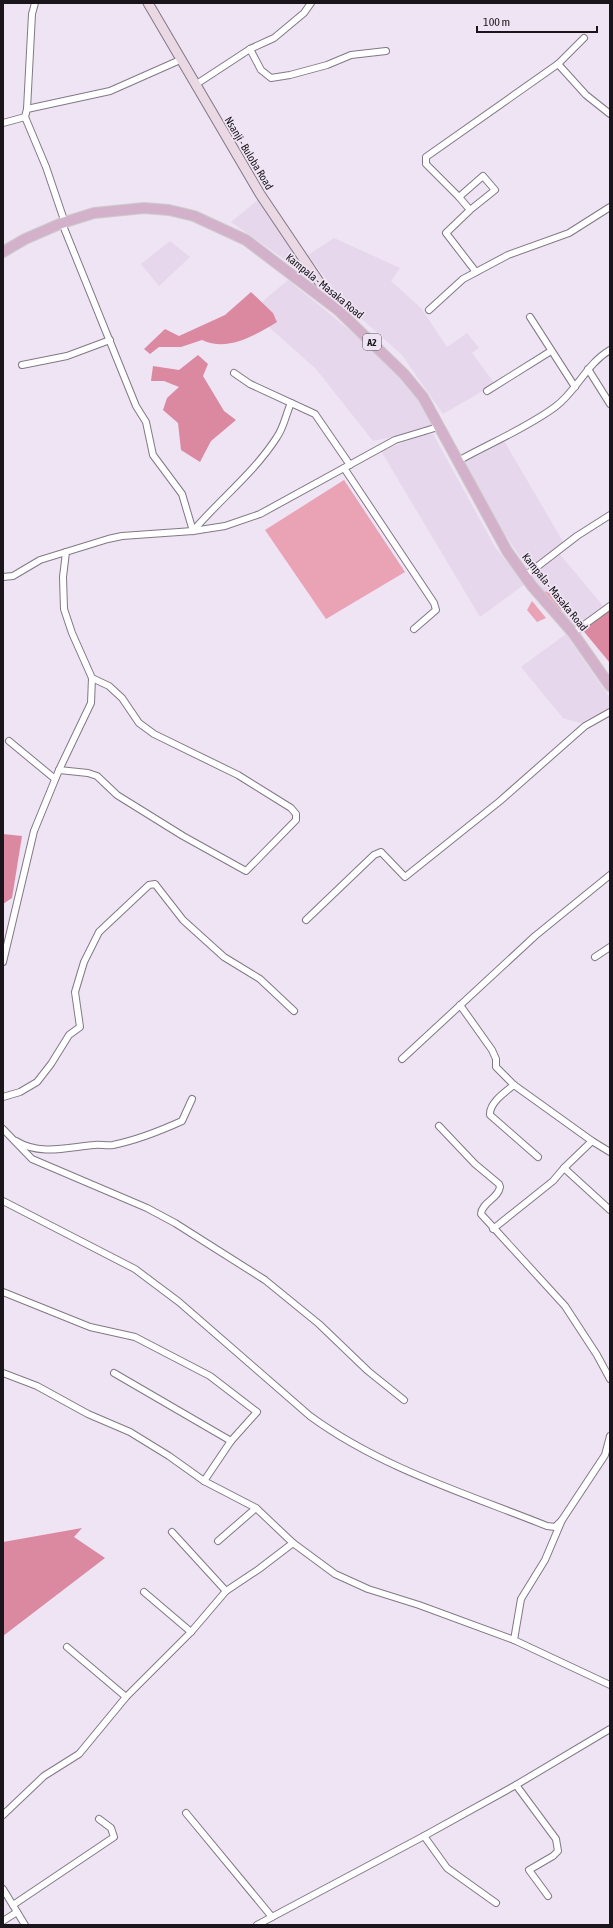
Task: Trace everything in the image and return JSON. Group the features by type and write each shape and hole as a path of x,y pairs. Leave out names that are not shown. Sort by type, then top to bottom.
{"main road":[{"name":"Nsanji - Buloba Road","path":"148,3 180,60 260,194 338,310"},
{"name":"Kampala - Masaka Road","path":"3,252 25,238 94,213 144,208 169,210 194,216 246,240 338,310 404,374 423,397 507,551 525,576 573,633 610,686"}],"street":[{"path":"35,3 32,14 28,55 27,109 24,117 46,167 63,223 136,406 146,422 153,455 182,494 193,531"},
{"path":"195,85 250,49 274,38 304,13 311,3"},
{"path":"470,210 426,164 426,157 558,64 584,38"},
{"path":"250,49 261,70 271,78 290,76 327,65 351,55 386,50"},
{"path":"27,109 110,91 180,60"},
{"path":"558,64 586,96 610,114"},
{"path":"3,123 24,117"},
{"path":"459,197 483,176 495,190 470,210 446,233 476,272"},
{"path":"429,310 463,279 508,255 569,233 610,207"},
{"path":"530,317 575,387"},
{"path":"22,365 66,356 110,340"},
{"path":"458,462 509,435 554,407 575,387 600,356 610,350"},
{"path":"487,391 551,351"},
{"path":"588,369 610,404"},
{"path":"234,373 250,384 315,414 434,603 436,610 414,629"},
{"path":"193,531 207,514 237,486 276,438 291,403"},
{"path":"3,577 13,576 40,560 122,536 193,531 225,526 260,514 395,440 438,427"},
{"path":"525,576 577,536 610,516"},
{"path":"3,962 34,831 59,770 91,703 92,678 72,633 64,609 62,577 66,552"},
{"path":"573,633 610,606"},
{"path":"59,770 88,773 97,776 117,795 183,836 246,871 296,820 296,814 291,808 238,775 154,734 140,723 122,698 109,686 92,678"},
{"path":"306,920 374,855 381,852 405,877 500,801 585,726 610,712"},
{"path":"9,741 55,779"},
{"path":"402,1059 535,936 610,875"},
{"path":"3,1097 20,1092 37,1082 51,1064 69,1035 80,1027 75,992 84,962 99,932 149,885 154,884 183,920 224,957 260,979 294,1011"},
{"path":"595,957 610,947"},
{"path":"460,1005 495,1055 496,1068 514,1085 592,1142 610,1152"},
{"path":"514,1085 494,1103 489,1110 490,1115 538,1157"},
{"path":"5,1132 22,1144 40,1148 64,1150 95,1145 111,1145 162,1130 182,1121 192,1099"},
{"path":"439,1126 475,1164 500,1187 499,1193 481,1210 481,1214 493,1229 530,1266 565,1306 597,1355 610,1379"},
{"path":"5,1132 32,1159 168,1219 265,1280 319,1324 368,1371 404,1400"},
{"path":"493,1229 553,1182 564,1168 592,1142"},
{"path":"564,1168 610,1210"},
{"path":"3,1201 135,1269 179,1302 310,1416 329,1430 389,1462 445,1487 547,1526 555,1527 562,1520"},
{"path":"3,1292 90,1327 135,1337 210,1376 257,1412 231,1441 204,1481"},
{"path":"114,1373 231,1441"},
{"path":"3,1374 37,1386 88,1414 130,1432 169,1456 204,1481 256,1508 292,1543 335,1574 368,1589 419,1605 514,1640 610,1685"},
{"path":"514,1640 521,1599 545,1560 562,1520 605,1455 610,1436"},
{"path":"218,1541 256,1508"},
{"path":"172,1532 226,1591"},
{"path":"3,1815 44,1776 79,1754 126,1697 191,1632 226,1591 259,1569 292,1543"},
{"path":"144,1592 191,1632"},
{"path":"67,1647 126,1697"},
{"path":"257,1925 266,1923 272,1917 516,1785 610,1729"},
{"path":"516,1785 556,1839 558,1851 553,1856 530,1870 548,1896"},
{"path":"186,1813 272,1917"},
{"path":"13,1905 114,1837 110,1828 99,1819"},
{"path":"424,1836 447,1868 496,1903"},
{"path":"3,1889 25,1925"},
{"path":"3,1921 17,1912"}],"shaded area":[{"path":"259,199 316,281 313,281 304,273 231,222"},
{"path":"334,238 400,268 391,281 421,308 447,347 467,333 479,348 472,353 495,384 443,414 402,355 346,305 308,255"},
{"path":"170,241 190,257 159,286 141,264"},
{"path":"288,280 384,358 417,398 433,428 373,441 316,369 269,327 277,320 273,313 262,302"},
{"path":"251,292 273,313 277,322 241,341 221,344 202,340 181,347 159,347 150,354 144,349 165,329 179,336 225,315"},
{"path":"198,355 208,364 203,376 224,411 236,420 211,441 200,462 181,450 178,423 163,410 167,398 179,387 164,381 151,381 153,366 179,370"},
{"path":"433,434 495,547 525,584 480,617 381,451 422,435"},
{"path":"504,441 565,545 558,552 604,607 599,613 572,627 544,592 493,517 465,461"},
{"path":"344,480 405,572 326,619 265,530"},
{"path":"551,591 563,605 560,612 544,592"},
{"path":"532,601 546,618 537,622 527,610"},
{"path":"610,607 610,663 581,628"},
{"path":"566,634 610,698 610,709 580,723 563,718 521,667"},
{"path":"3,834 22,836 12,898 3,904"},
{"path":"82,1528 74,1537 105,1558 3,1636 3,1542"}]}
